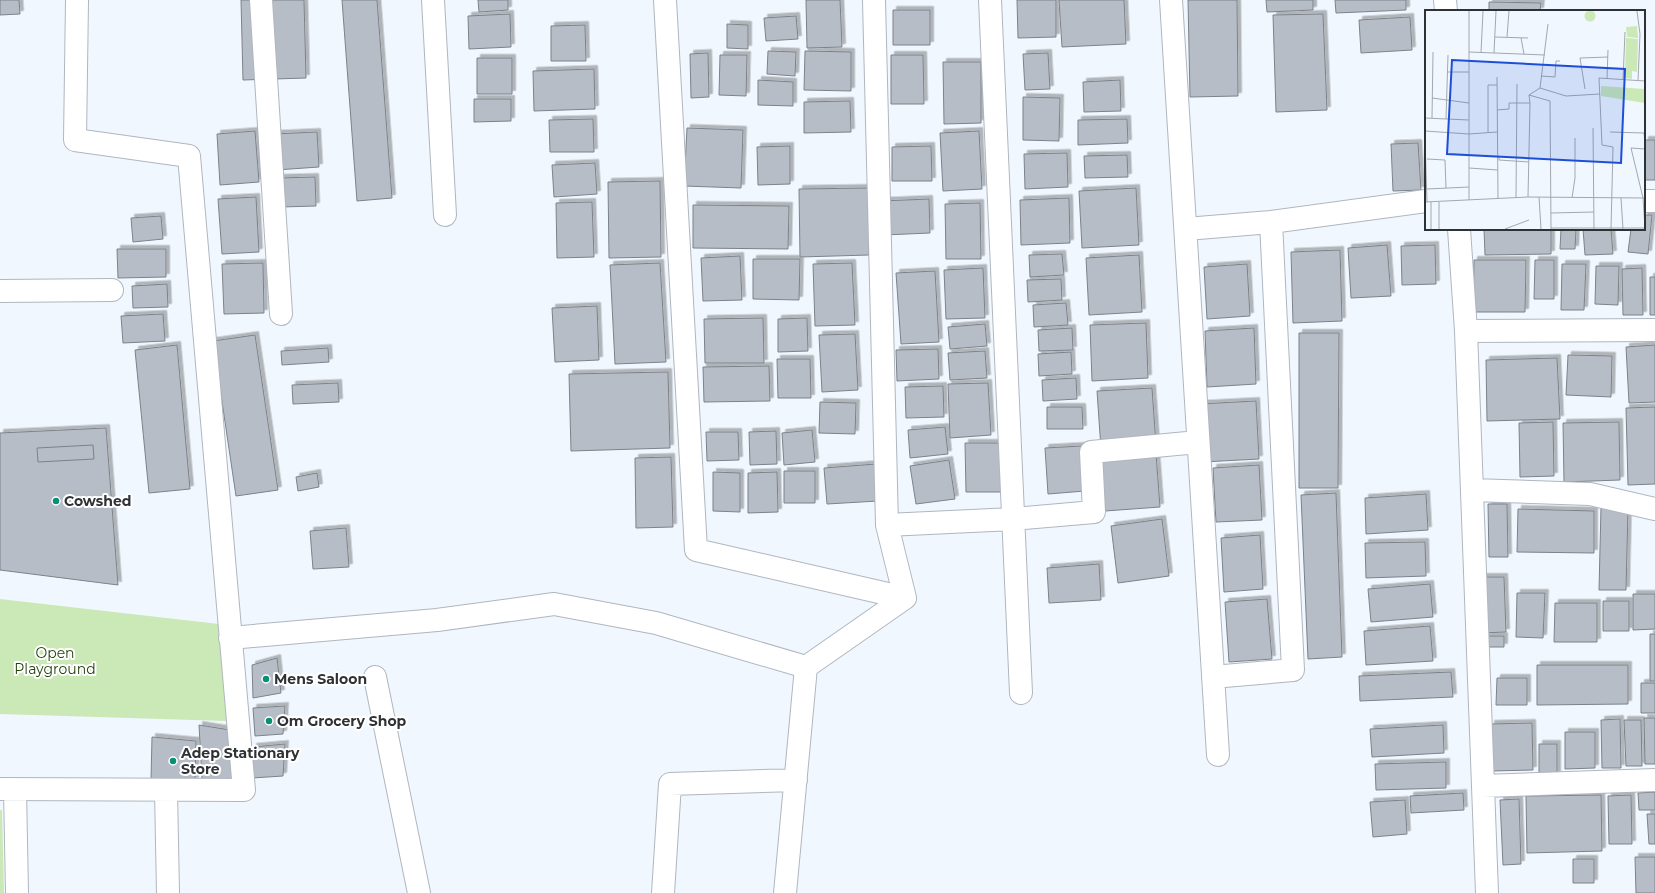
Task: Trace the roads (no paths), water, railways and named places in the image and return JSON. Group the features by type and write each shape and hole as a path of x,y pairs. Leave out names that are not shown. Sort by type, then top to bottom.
{"street":[{"path":"17,893 8,789 244,790 189,156 75,140 77,0"},
{"path":"261,0 281,314"},
{"path":"433,0 445,215"},
{"path":"664,0 696,550 905,598"},
{"path":"874,0 887,525 905,598"},
{"path":"990,0 1021,693"},
{"path":"1159,0 1165,40 1172,170 1183,185"},
{"path":"1171,0 1218,755"},
{"path":"1186,229 1271,222 1425,201"},
{"path":"1212,677 1293,670 1271,222"},
{"path":"1459,230 1466,331 1487,893"},
{"path":"0,291 112,290"},
{"path":"1466,331 1655,330"},
{"path":"887,525 1013,519 1094,512 1090,452 1198,442"},
{"path":"1472,490 1590,494 1655,509"},
{"path":"806,667 905,598"},
{"path":"230,638 437,620 554,604 656,623 806,667"},
{"path":"785,893 806,667"},
{"path":"375,677 419,893"},
{"path":"664,893 670,784 796,780"},
{"path":"1483,786 1655,780"},
{"path":"166,790 168,893"}],"place":[{"name":"Cowshed","path":"56,501"},
{"name":"Mens Saloon","path":"266,679"},
{"name":"Om Grocery Shop","path":"269,721"},
{"name":"Adep Stationary Store","path":"173,761"}],"park label":[{"name":"Open Playground","path":"55,662"}]}
